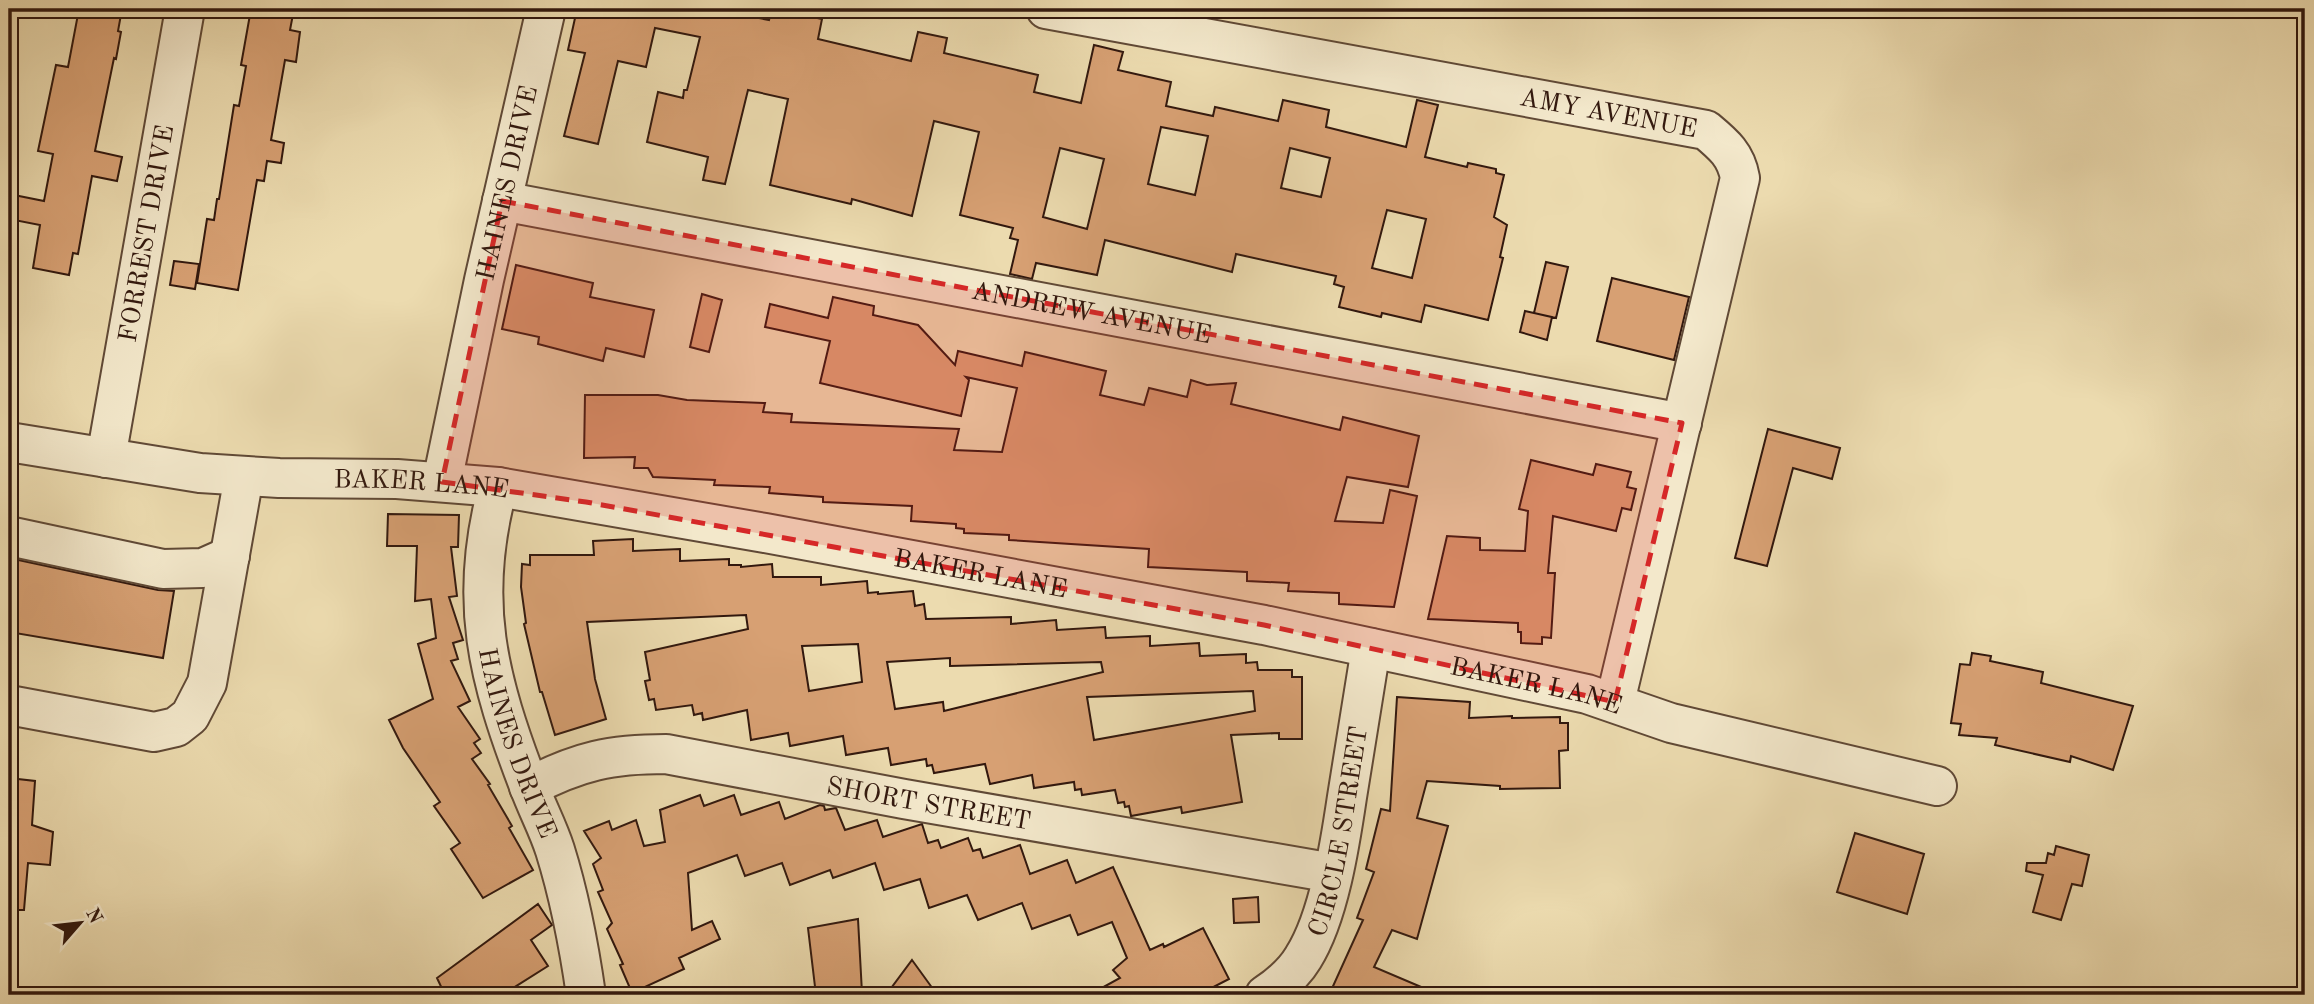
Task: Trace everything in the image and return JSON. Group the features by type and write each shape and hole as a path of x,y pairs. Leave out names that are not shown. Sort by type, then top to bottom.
{"street":[{"name":"FORREST DRIVE","path":"106,458 185,9"},
{"name":"HAINES DRIVE","path":"442,481 546,9"},
{"name":"AMY AVENUE","path":"1046,9 1706,130 1728,149 1737,162 1740,178 1615,702"},
{"name":"ANDREW AVENUE","path":"502,201 1682,423"},
{"name":"BAKER LANE","path":"9,442 200,473 442,481 498,487 792,538 1264,625 1587,694 1671,723 1937,786"},
{"path":"9,705 154,733 176,727 190,716 207,683 244,476"},
{"name":"HAINES DRIVE","path":"498,487 490,518 483,572 482,615 488,659 503,713 554,848 574,919 586,995"},
{"path":"9,536 163,569 203,568 230,556"},
{"name":"CIRCLE STREET","path":"1265,995 1283,982 1303,958 1315,933 1333,873 1371,648"},
{"name":"SHORT STREET","path":"529,787 559,771 594,760 630,754 666,754 918,802 1333,873"}],"highlighted area":[{"path":"502,201 1682,423 1615,702 1264,625 586,502 442,482"}],"building":[{"path":"79,9 122,9 116,59 114,58 95,151 122,157 117,181 92,176 78,254 73,253 69,275 33,268 40,225 9,219 9,194 44,201 53,154 38,151 56,65 68,67"},
{"path":"251,9 294,9 290,30 300,32 296,62 285,60 271,140 284,143 281,163 267,161 264,181 257,180 238,290 197,283 207,219 214,220 219,199 234,105 239,106 246,66 241,65"},
{"path":"577,9 713,9 769,20 772,9 775,9 822,19 818,39 911,61 918,32 947,38 944,53 1038,75 1034,92 1081,103 1094,45 1123,52 1118,70 1171,82 1166,106 1213,116 1215,107 1278,121 1283,100 1329,110 1326,127 1406,147 1417,100 1438,105 1425,157 1467,167 1468,163 1496,169 1496,173 1504,175 1494,217 1507,225 1500,257 1503,258 1488,320 1425,305 1421,322 1382,313 1381,317 1339,307 1344,287 1334,284 1336,276 1236,254 1232,272 1105,240 1097,275 1036,263 1032,279 1010,274 1018,240 1010,238 1013,228 960,215 979,132 934,121 912,216 852,199 851,204 770,185 788,99 748,90 725,184 703,180 708,157 647,142 658,92 683,98 700,37 655,28 646,67 618,61 598,144 564,136 585,53 568,50","holes":["1161,127 1208,136 1195,195 1148,184","1060,148 1104,159 1087,229 1043,217","1290,148 1330,158 1321,197 1281,188","1387,210 1426,219 1412,278 1372,268"]},
{"path":"174,261 199,264 195,289 170,285"},
{"path":"1546,262 1568,267 1556,318 1534,313"},
{"path":"516,265 593,283 590,297 654,310 644,357 606,348 603,361 538,344 539,337 502,329"},
{"path":"1612,278 1689,297 1674,360 1597,341"},
{"path":"702,294 722,300 709,352 690,347"},
{"path":"833,297 874,306 873,315 918,325 955,365 958,351 1022,366 1025,352 1106,371 1100,395 1144,405 1149,388 1187,397 1191,380 1207,385 1236,383 1231,404 1340,430 1343,417 1419,436 1408,487 1347,477 1335,521 1383,523 1390,490 1417,496 1394,607 1339,604 1339,593 1288,591 1289,583 1247,581 1247,572 1148,567 1149,549 1009,540 1009,535 964,533 964,529 956,528 956,524 911,521 912,506 823,502 823,497 769,493 770,487 714,485 715,480 653,477 648,468 634,468 635,457 584,458 585,395 658,395 687,400 765,403 763,412 792,414 791,422 959,429 954,450 1002,452 1017,388 966,377 969,380 961,416 820,383 830,341 765,327 770,304 828,318"},
{"path":"1525,311 1552,317 1547,340 1520,332"},
{"path":"1768,429 1840,448 1832,479 1793,468 1767,566 1735,558"},
{"path":"1531,460 1593,475 1596,464 1631,472 1627,487 1636,489 1631,510 1622,508 1616,531 1553,516 1548,573 1555,573 1551,638 1542,637 1542,644 1521,643 1518,623 1428,619 1447,536 1480,538 1480,550 1525,551 1528,511 1519,509"},
{"path":"388,514 459,515 458,547 451,547 457,596 449,597 463,640 453,643 458,659 451,661 470,701 458,707 480,739 474,743 481,753 472,759 490,784 488,785 512,826 509,828 533,870 483,898 451,849 460,843 434,806 440,802 403,748 389,720 433,699 418,644 436,638 431,599 415,601 417,546 387,546"},
{"path":"633,539 633,551 680,549 680,561 729,559 729,565 741,567 772,564 773,577 821,577 821,585 867,581 868,593 913,591 915,606 924,604 926,619 1011,617 1011,624 1056,620 1057,630 1105,627 1106,638 1150,636 1150,646 1199,643 1200,656 1246,654 1246,663 1257,662 1258,670 1292,670 1292,677 1302,677 1302,739 1279,739 1279,733 1231,735 1242,802 1182,813 1181,807 1131,816 1129,806 1125,807 1124,802 1118,803 1115,790 1082,795 1081,789 1075,790 1074,782 1034,788 1032,775 990,784 985,764 934,773 932,765 927,766 926,759 891,765 888,748 846,755 843,736 790,746 788,733 751,740 747,710 703,720 702,713 694,715 692,705 656,710 654,699 649,700 645,681 650,680 645,652 748,629 746,615 587,622 595,679 606,719 555,735 540,692 524,624 522,564 530,565 530,555 594,555 593,541","holes":["858,644 862,682 809,691 802,646","950,658 950,666 1101,662 1103,672 944,711 943,702 895,709 887,662","1253,691 1255,711 1094,740 1087,697"]},
{"path":"9,558 158,590 174,591 163,658 9,632"},
{"path":"1972,653 1991,656 1990,661 2043,672 2041,683 2133,706 2113,770 2071,756 2070,762 1995,745 1997,738 1959,735 1961,724 1951,723 1960,664 1970,665"},
{"path":"1397,697 1470,702 1469,718 1560,717 1560,723 1568,723 1568,750 1559,751 1560,788 1500,789 1500,786 1427,781 1417,818 1448,826 1417,939 1392,930 1374,967 1440,995 1329,995 1363,920 1357,918 1374,872 1366,869 1381,809 1390,811"},
{"path":"9,778 35,781 32,825 53,832 50,865 28,863 24,910 9,910"},
{"path":"700,795 704,806 734,795 741,815 779,802 785,819 820,805 824,806 825,810 836,808 845,830 877,820 883,837 922,824 928,843 938,840 941,848 968,838 973,851 980,849 983,858 1020,845 1030,874 1067,860 1076,883 1113,867 1150,950 1163,944 1164,947 1203,928 1229,979 1198,995 1089,995 1120,978 1113,970 1127,958 1112,922 1078,935 1070,915 1032,929 1022,903 978,920 967,895 929,908 920,879 884,890 875,863 833,878 830,870 790,885 782,863 745,876 737,855 688,873 692,930 712,921 720,939 679,958 684,969 632,993 620,965 623,964 607,929 612,923 598,892 603,890 593,864 601,858 584,831 609,821 612,830 636,820 644,846 665,842 660,810"},
{"path":"1855,833 1924,854 1907,914 1837,892"},
{"path":"2056,846 2089,855 2082,886 2072,884 2061,920 2033,912 2043,875 2026,871 2027,863 2046,863 2048,853 2054,855"},
{"path":"1258,897 1259,922 1234,923 1233,899"},
{"path":"538,904 552,925 531,940 548,966 502,995 445,995 437,978"},
{"path":"858,919 862,993 816,995 808,928"},
{"path":"912,960 933,989 889,991"}]}
